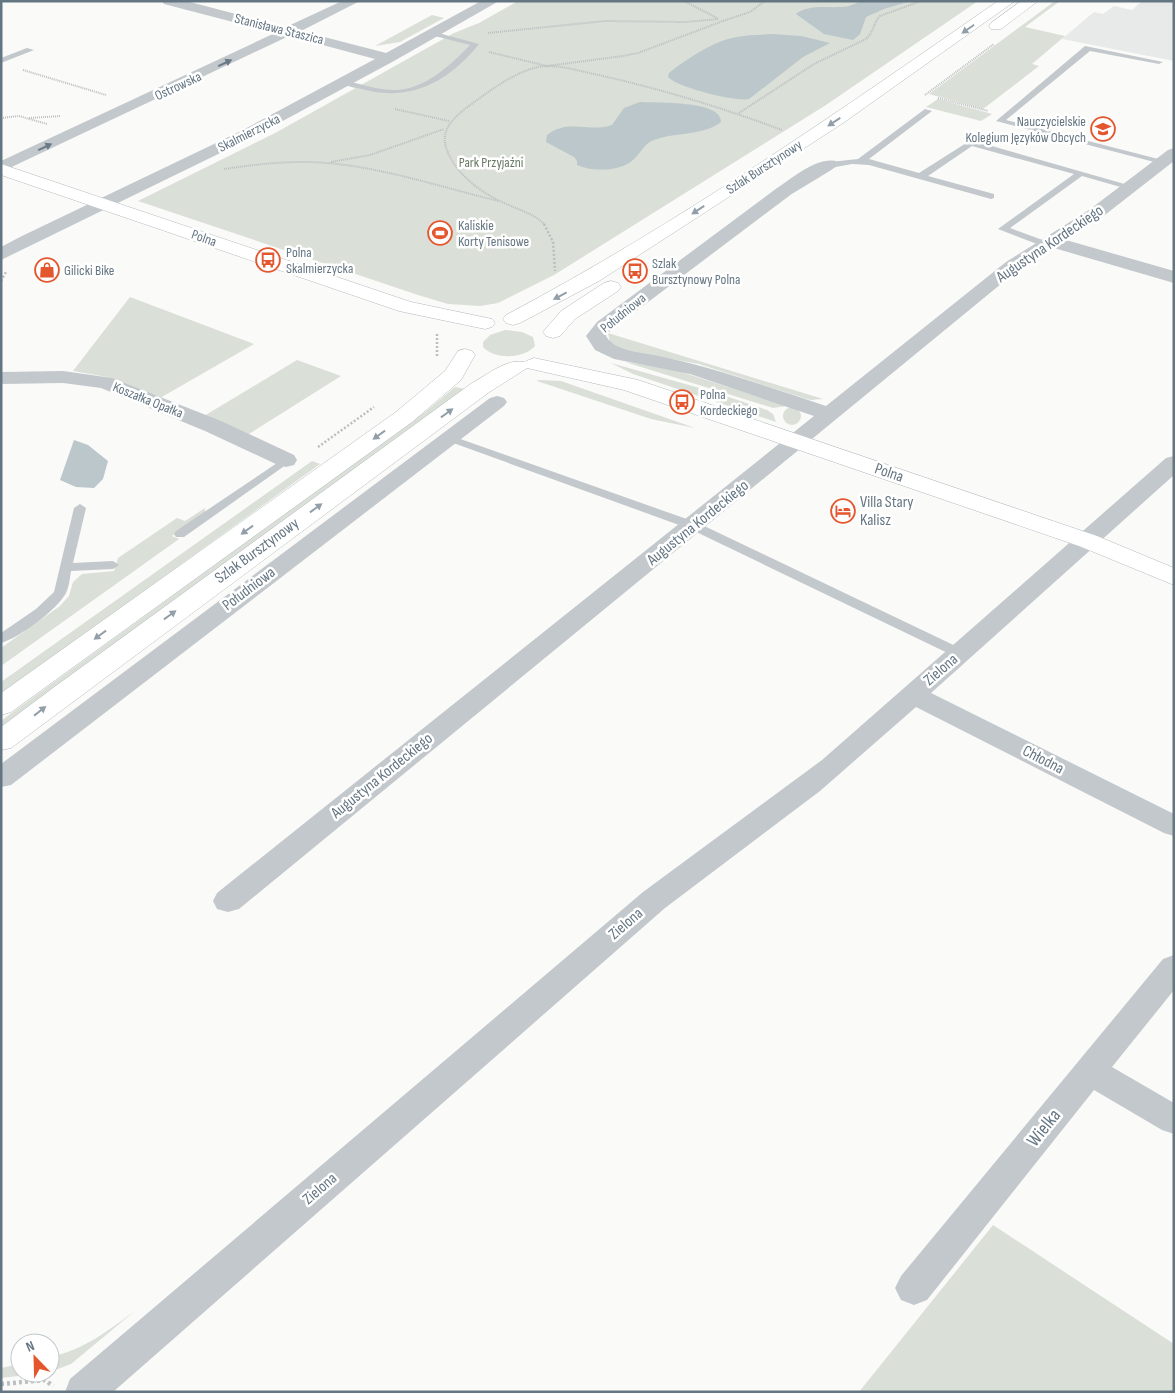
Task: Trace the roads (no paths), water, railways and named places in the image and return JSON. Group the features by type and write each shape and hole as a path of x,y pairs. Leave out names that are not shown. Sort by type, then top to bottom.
{"main road":[{"name":"Szlak Bursztynowy","path":"513,320 592,278 813,136 1008,1"},
{"name":"Szlak Bursztynowy","path":"717,217 874,114 1031,1"},
{"name":"Polna","path":"1,168 406,307 485,323"},
{"path":"555,340 568,315 627,276"},
{"name":"Polna","path":"406,307 452,334"},
{"path":"465,356 461,350 460,340 473,328 485,323 513,320"},
{"name":"Polna","path":"513,320 536,323 555,340 630,385"},
{"name":"Szlak Bursztynowy","path":"1,741 62,694 480,388 526,365 544,360 555,340"},
{"name":"Szlak Bursztynowy","path":"1,706 404,417 453,375 465,356"},
{"name":"Polna","path":"465,356 487,366 526,365 630,385 1088,541 1174,577"}],"street":[{"name":"Stanisława Staszica","path":"169,1 389,58"},
{"name":"Ostrowska","path":"1,168 353,1"},
{"name":"Skalmierzycka","path":"1,255 28,240 245,136 389,58 440,34 492,1"},
{"name":"Augustyna Kordeckiego","path":"228,900 694,526 1012,266 1095,214 1168,158"},
{"name":"Południowa","path":"829,414 694,369 621,355 602,346 596,336 604,326 783,192 813,172 830,165"},
{"path":"1048,242 1174,277"},
{"name":"Koszałka Opałka","path":"1,378 63,377 105,382 213,426 286,460"},
{"name":"Południowa","path":"1,778 497,402"},
{"name":"Zielona","path":"84,1392 654,900 707,858 800,793 961,654 1174,463"},
{"name":"Chłodna","path":"913,695 1174,826"},
{"name":"Wielka","path":"914,1288 1174,967"},
{"path":"1090,1071 1174,1120"}],"lane":[{"path":"344,82 385,91 408,90 449,69 475,44 440,34"},
{"path":"1159,62 1088,48 1000,121 1168,158"},
{"path":"1,61 30,50"},
{"path":"861,161 928,111"},
{"path":"921,176 971,143 1131,187"},
{"path":"830,165 861,161 990,196"},
{"path":"1048,242 1003,229 1081,173"},
{"path":"449,438 694,526 961,654"},
{"path":"180,534 286,460"},
{"path":"1,639 55,599 60,592 80,508"},
{"path":"66,567 113,565"}],"place":[{"name":"Nauczycielskie Kolegium Języków Obcych","path":"1103,129"},
{"name":"Kaliskie Korty Tenisowe","path":"440,233"},
{"name":"Polna Skalmierzycka","path":"268,260"},
{"name":"Gilicki Bike","path":"47,270"},
{"name":"Szlak Bursztynowy Polna","path":"635,271"},
{"name":"Polna Kordeckiego","path":"682,402"},
{"name":"Villa Stary Kalisz","path":"843,511"}],"park label":[{"name":"Park Przyjaźni","path":"491,162"}]}
